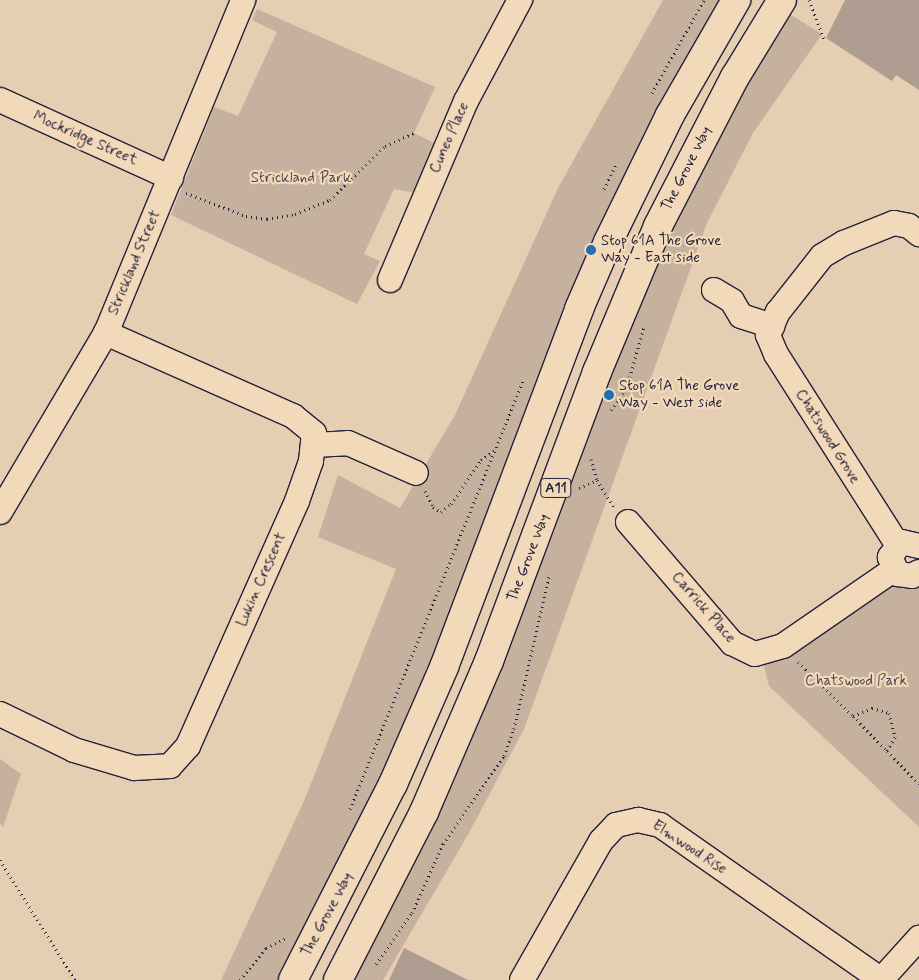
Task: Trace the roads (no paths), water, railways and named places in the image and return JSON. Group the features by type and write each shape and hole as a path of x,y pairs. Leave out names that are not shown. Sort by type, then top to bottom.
{"main road":[{"name":"The Grove Way","path":"293,980 393,784 444,667 579,309 604,251 670,115 736,0"},
{"name":"The Grove Way","path":"338,980 424,812 481,678 597,372 658,226 735,77 792,4"}],"street":[{"name":"Strickland Street","path":"0,512 106,333 176,184 243,0"},
{"name":"Cuneo Place","path":"390,280 466,101 520,0"},
{"name":"Mockridge Street","path":"0,100 176,184"},
{"path":"714,290 732,301 741,316 772,326 822,256 844,243 894,223 908,226 919,234"},
{"name":"Chatswood Grove","path":"772,326 768,334 776,354 908,545"},
{"path":"106,333 293,416 314,434 313,445 348,442 416,473"},
{"name":"Lukin Crescent","path":"0,714 74,750 134,768 170,766 188,746 293,510 311,461 313,445"},
{"name":"Carrick Place","path":"628,522 732,643 756,654 783,646 893,570"},
{"path":"908,545 890,556 893,570 904,576 919,572"},
{"name":"Elmwood Rise","path":"522,980 601,841 616,825 638,820 660,825 881,980"},
{"path":"881,980 918,938"}],"place":[{"name":"Stop 61A The Grove Way - East side","path":"591,250"},
{"name":"Stop 61A The Grove Way - West side","path":"609,395"}],"park label":[{"name":"Strickland Park","path":"301,179"},
{"name":"Chatswood Park","path":"856,682"}]}
